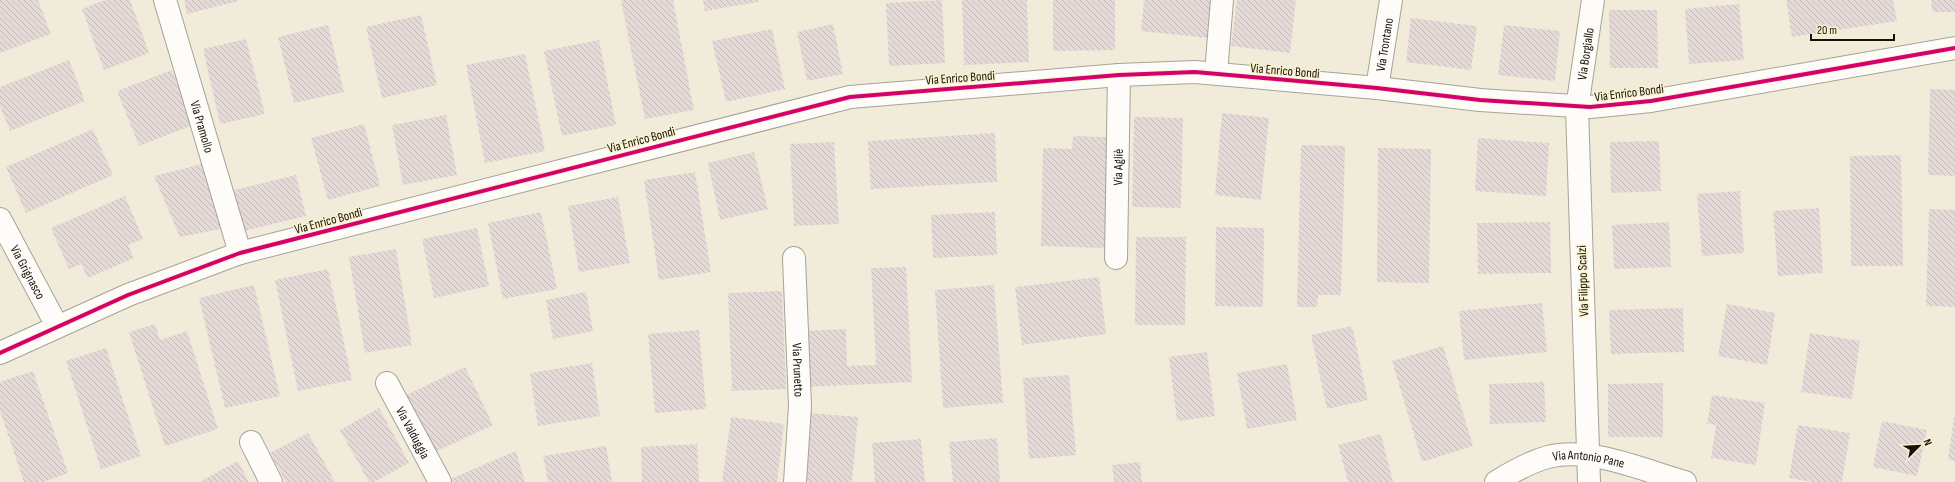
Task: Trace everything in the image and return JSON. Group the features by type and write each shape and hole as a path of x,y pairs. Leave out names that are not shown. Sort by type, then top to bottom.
{"street":[{"name":"Via Pramollo","path":"165,0 240,253"},
{"path":"1216,73 1222,0"},
{"name":"Via Trontano","path":"1377,88 1390,0"},
{"name":"Via Borgiallo","path":"1576,108 1593,0"},
{"name":"Via Enrico Bondi","path":"0,353 128,295 240,253 833,100 866,94 1172,72 1216,73 1377,88 1480,100 1576,108 1605,107 1955,48"},
{"name":"Via Agliè","path":"1116,258 1119,75"},
{"name":"Via Filippo Scalzi","path":"1576,108 1589,482"},
{"name":"Via Grignasco","path":"0,219 57,326"},
{"name":"Via Prunetto","path":"794,258 800,406 795,482"},
{"name":"Via Valduggia","path":"387,383 440,482"},
{"path":"251,442 272,482"},
{"name":"Via Antonio Pane","path":"1496,482 1528,464 1548,457 1567,454 1588,454 1685,482"}],"building":[{"path":"0,0 38,0 51,34 0,53"},
{"path":"105,0 130,0 149,53 104,70 82,9"},
{"path":"184,0 237,0 238,1 187,14"},
{"path":"621,0 673,0 694,110 645,119"},
{"path":"703,0 758,0 758,2 705,11"},
{"path":"942,0 945,63 889,66 886,3"},
{"path":"962,0 1027,0 1029,62 964,65"},
{"path":"1053,0 1115,0 1115,50 1053,51"},
{"path":"1144,0 1211,0 1208,38 1141,31"},
{"path":"1237,0 1296,0 1290,53 1231,46"},
{"path":"1786,0 1893,0 1897,21 1792,37"},
{"path":"1931,0 1955,0 1955,12 1932,12"},
{"path":"1739,4 1744,60 1689,64 1685,9"},
{"path":"1609,10 1657,10 1658,68 1610,68"},
{"path":"421,15 437,85 382,98 366,27"},
{"path":"1411,18 1477,26 1471,70 1406,62"},
{"path":"833,24 843,74 807,81 797,32"},
{"path":"328,25 344,92 294,103 278,37"},
{"path":"1504,25 1560,31 1555,81 1498,75"},
{"path":"772,29 785,89 726,102 712,41"},
{"path":"246,39 265,114 220,124 203,49"},
{"path":"599,40 616,125 562,136 544,51"},
{"path":"525,54 545,151 485,163 466,65"},
{"path":"69,60 85,101 10,131 0,106 0,87"},
{"path":"172,70 193,125 139,146 117,91"},
{"path":"1930,89 1955,90 1955,176 1928,175"},
{"path":"1222,113 1269,118 1261,200 1215,195"},
{"path":"446,115 457,175 403,185 392,125"},
{"path":"1134,117 1183,118 1181,208 1132,207"},
{"path":"364,124 380,186 328,200 311,138"},
{"path":"93,129 113,175 26,213 6,167"},
{"path":"995,133 997,182 871,189 868,141"},
{"path":"1073,136 1108,137 1105,248 1041,246 1043,148 1072,149"},
{"path":"1478,138 1549,143 1546,196 1475,191"},
{"path":"1659,141 1661,191 1611,193 1610,142"},
{"path":"834,142 839,224 794,226 790,144"},
{"path":"1301,145 1345,146 1341,295 1318,295 1317,307 1297,307"},
{"path":"1378,148 1431,149 1429,283 1377,282"},
{"path":"754,152 768,209 720,220 708,163"},
{"path":"1901,155 1903,266 1851,266 1850,156"},
{"path":"206,163 225,228 180,237 154,176"},
{"path":"695,172 711,272 659,280 644,180"},
{"path":"296,175 306,216 244,231 234,190"},
{"path":"1740,191 1744,253 1702,256 1697,194"},
{"path":"125,196 143,239 128,245 134,258 88,278 81,264 69,269 51,228"},
{"path":"618,197 630,263 579,272 568,206"},
{"path":"1819,208 1823,273 1778,276 1773,211"},
{"path":"1929,209 1955,210 1955,307 1926,306"},
{"path":"541,212 557,289 503,299 488,223"},
{"path":"995,212 997,255 933,258 931,215"},
{"path":"1550,222 1551,273 1478,274 1477,223"},
{"path":"1669,222 1671,267 1614,269 1612,225"},
{"path":"1216,227 1264,228 1263,307 1215,306"},
{"path":"477,228 489,286 434,298 422,239"},
{"path":"1136,237 1186,237 1185,325 1135,325"},
{"path":"396,249 412,345 365,353 349,257"},
{"path":"906,267 912,382 808,387 805,331 846,329 847,366 876,365 871,268"},
{"path":"328,269 352,380 298,391 275,280"},
{"path":"1099,277 1106,334 1022,345 1015,287"},
{"path":"254,285 280,396 225,408 199,298"},
{"path":"994,285 1003,403 943,408 935,290"},
{"path":"782,291 786,389 732,391 728,293"},
{"path":"586,292 593,331 553,339 546,300"},
{"path":"1542,303 1547,352 1464,360 1459,311"},
{"path":"1727,304 1775,313 1767,365 1718,356"},
{"path":"1683,308 1684,352 1611,354 1609,310"},
{"path":"155,324 160,340 187,331 218,429 165,446 129,332"},
{"path":"1352,326 1368,400 1327,409 1311,335"},
{"path":"699,330 706,409 655,413 648,334"},
{"path":"1810,333 1860,341 1852,399 1801,392"},
{"path":"1443,346 1473,446 1422,462 1392,361"},
{"path":"106,348 141,456 101,469 66,361"},
{"path":"1207,352 1215,416 1177,421 1169,357"},
{"path":"592,363 600,416 538,426 530,373"},
{"path":"1287,364 1297,420 1247,429 1237,373"},
{"path":"465,367 493,425 433,453 406,395"},
{"path":"33,371 68,473 43,482 24,482 0,411 0,382"},
{"path":"1069,375 1076,455 1029,459 1023,378"},
{"path":"1544,382 1546,422 1490,424 1489,384"},
{"path":"1663,383 1663,437 1608,437 1608,384"},
{"path":"1712,395 1765,403 1756,465 1711,458 1716,425 1707,424"},
{"path":"379,408 409,463 374,482 369,482 340,430"},
{"path":"810,413 858,417 852,482 805,482"},
{"path":"731,417 784,424 777,482 722,482"},
{"path":"1955,417 1955,461 1948,460"},
{"path":"1882,421 1927,430 1917,476 1873,467"},
{"path":"1798,425 1850,433 1842,482 1813,482 1789,478"},
{"path":"308,433 335,482 286,482 270,453"},
{"path":"1381,434 1393,482 1348,482 1338,445"},
{"path":"997,438 1000,482 953,482 949,442"},
{"path":"921,439 925,482 875,482 872,443"},
{"path":"697,444 699,482 642,482 641,447"},
{"path":"606,446 612,482 548,482 543,456"},
{"path":"516,451 525,482 451,482 450,479"},
{"path":"238,461 249,482 201,482 201,481"},
{"path":"1140,462 1142,482 1114,482 1112,465"}],"cycle path":[{"path":"0,353 128,295 240,253 850,97 1119,75 1195,72 1377,88 1480,100 1590,107 1651,101 1955,48"}]}
